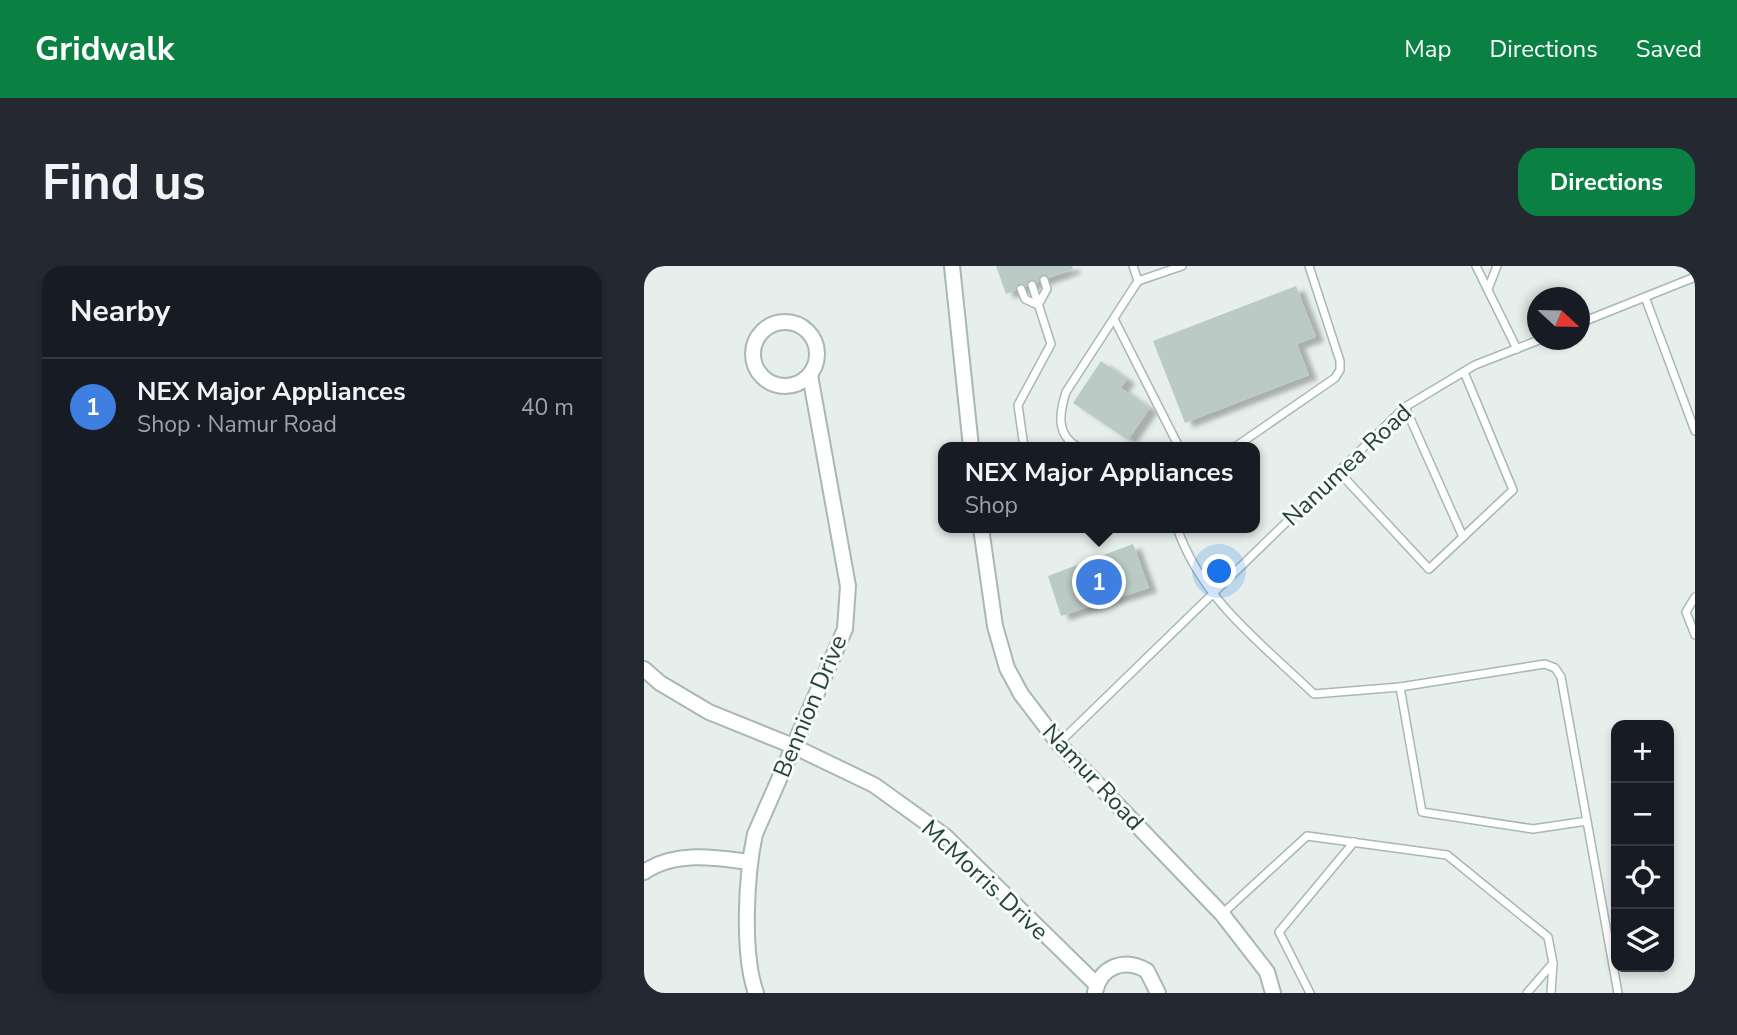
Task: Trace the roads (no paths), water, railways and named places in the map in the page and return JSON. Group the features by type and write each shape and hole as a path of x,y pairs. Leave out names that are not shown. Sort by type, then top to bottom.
{"street":[{"path":"952,266 970,442"},
{"path":"780,322 789,322 807,330 817,347 817,357 810,375 790,386 779,386 760,374 753,353 761,333 780,322"},
{"name":"Bennion Drive","path":"756,993 749,973 749,862 755,834 845,629 848,586 810,375"},
{"name":"Namur Road","path":"982,533 995,626 1007,668 1021,694 1059,744 1222,914 1267,972 1273,993"},
{"name":"McMorris Drive","path":"644,669 660,683 709,712 793,746 874,785 945,836 1096,989"},
{"path":"644,872 653,866 700,855 749,862"},
{"path":"1096,989 1109,969 1129,964 1147,971 1158,993"}],"lane":[{"path":"1133,266 1138,281"},
{"path":"1069,442 1059,424 1066,393 1138,281 1182,266"},
{"path":"1242,442 1335,378 1340,370 1340,361 1309,266"},
{"path":"1476,266 1517,349"},
{"path":"1488,289 1497,266"},
{"path":"1590,319 1695,277"},
{"path":"1038,305 1047,289 1044,280"},
{"path":"1023,442 1018,405 1051,344 1032,285"},
{"path":"1021,289 1026,299 1038,305"},
{"path":"1644,297 1695,430"},
{"path":"1114,319 1176,442"},
{"name":"Nanumea Road","path":"1059,744 1405,407 1464,372 1527,345"},
{"path":"1338,471 1429,569 1513,490 1464,372"},
{"path":"1405,407 1463,537"},
{"path":"1179,533 1188,559 1212,595 1314,694 1400,687 1545,664 1555,668 1562,677 1618,993"},
{"path":"1695,597 1686,612 1695,635"},
{"path":"1400,687 1422,813 1533,830 1587,821"},
{"path":"1222,914 1307,836 1447,855 1548,937 1553,963 1551,993"},
{"path":"1310,993 1279,932 1354,842"},
{"path":"1527,993 1553,963"}],"place":[{"name":"NEX Major Appliances","path":"1099,582"}]}
